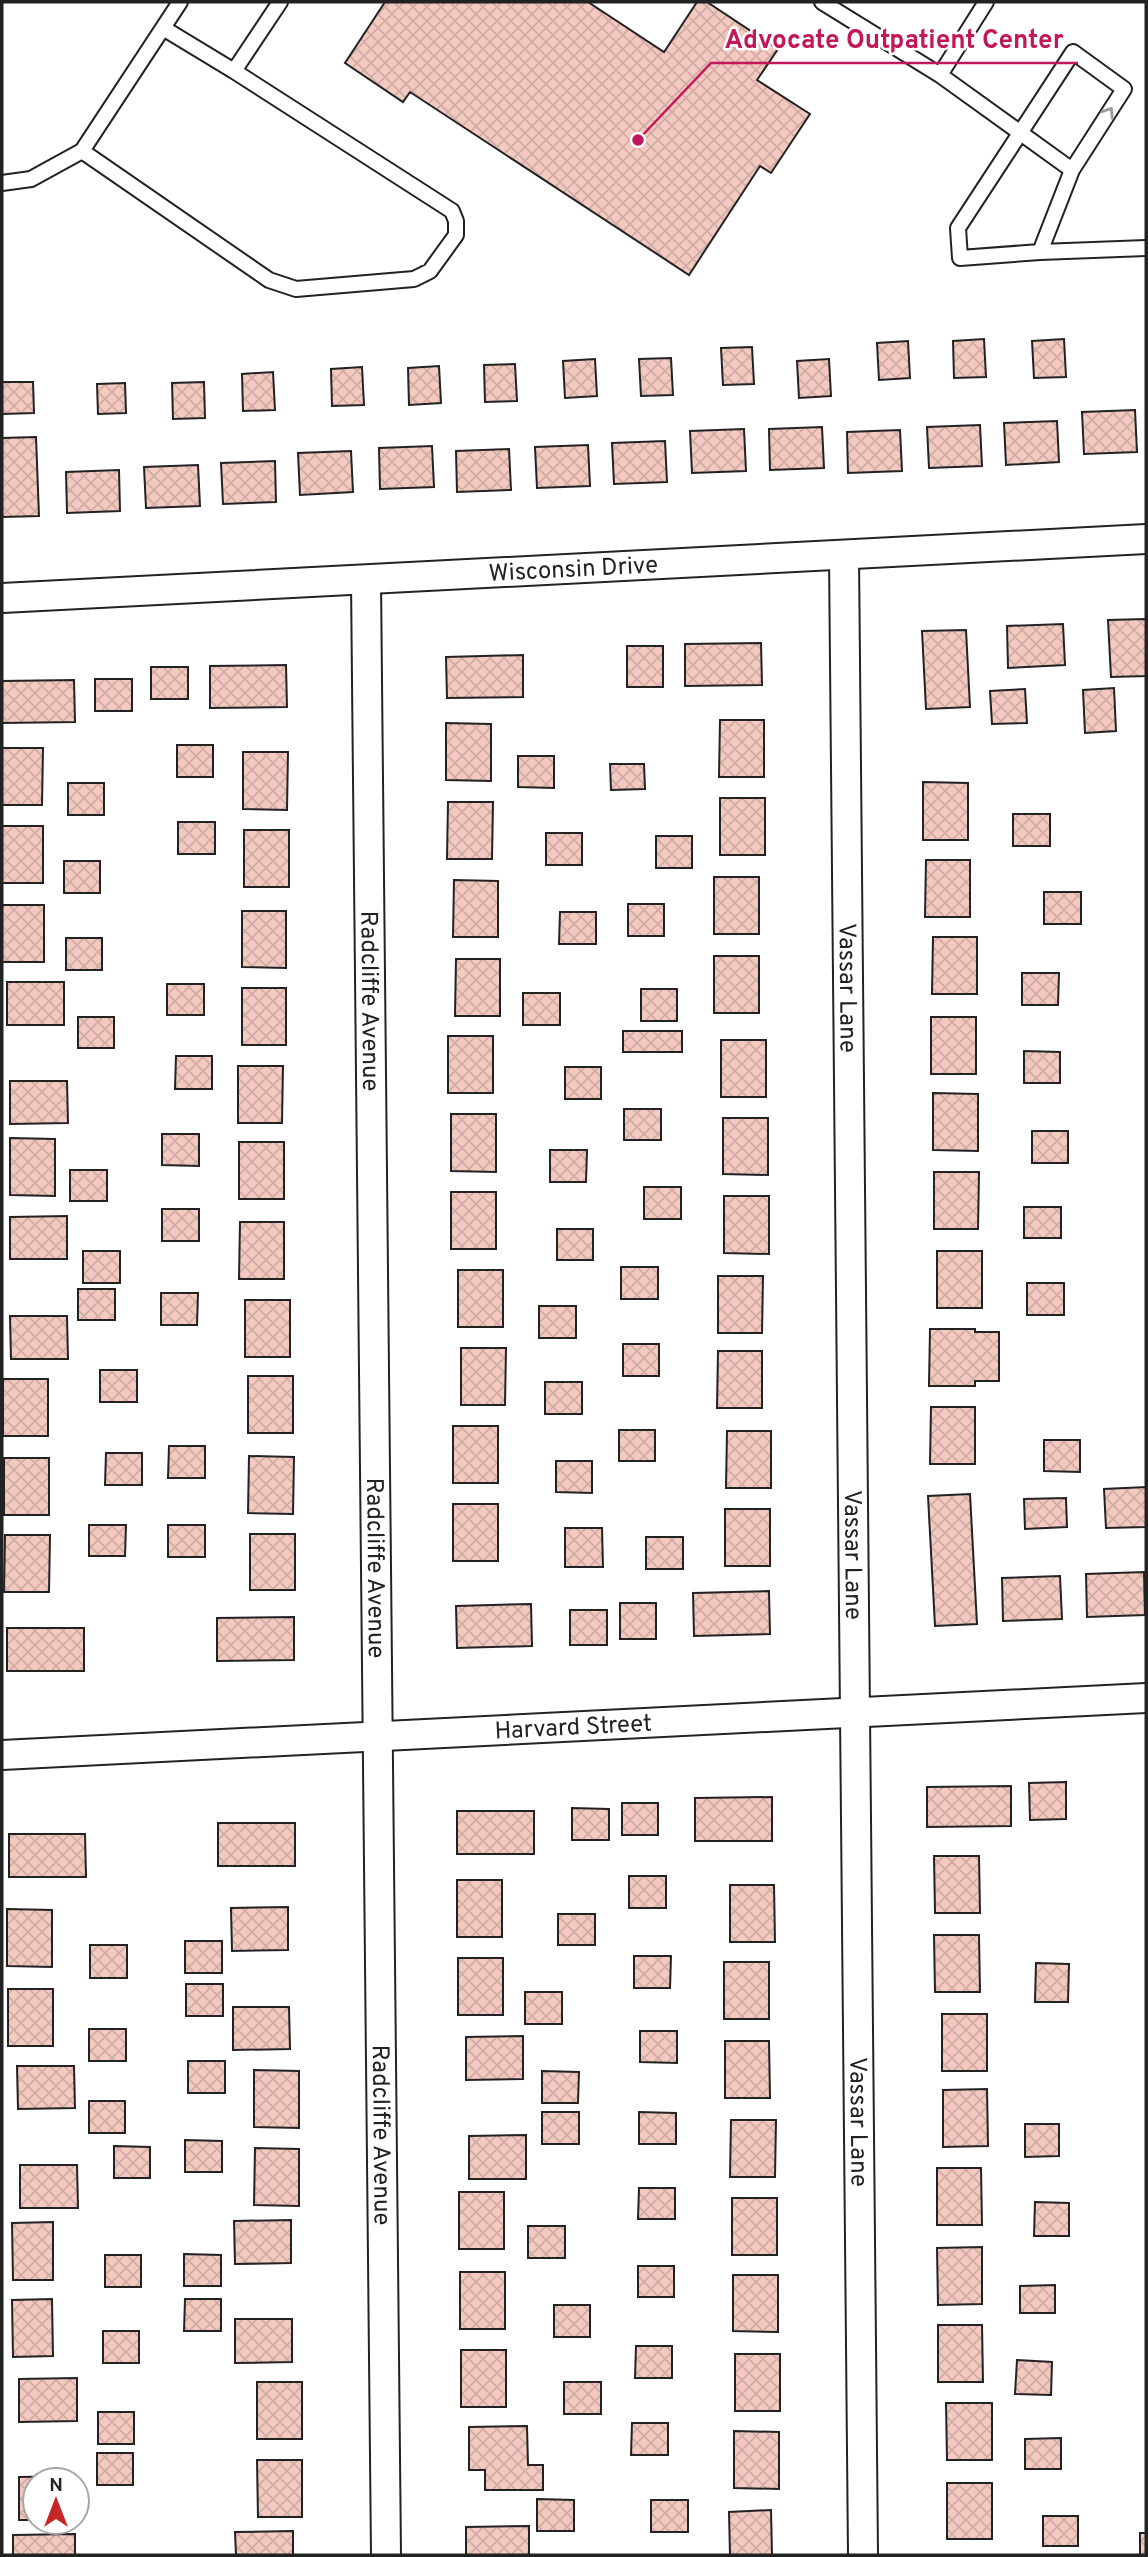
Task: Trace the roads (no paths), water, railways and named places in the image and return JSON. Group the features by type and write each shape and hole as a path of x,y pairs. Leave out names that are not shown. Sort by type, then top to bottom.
{"street":[{"name":"Wisconsin Drive","path":"2,598 1146,539"},
{"name":"Vassar Lane","path":"844,556 863,2555"},
{"name":"Radcliffe Avenue","path":"366,581 386,2555"},
{"name":"Harvard Street","path":"2,1755 1146,1698"}],"lane":[{"path":"2,183 31,179 82,152 180,2"},
{"path":"234,71 280,2"},
{"path":"822,2 841,6 1072,170"},
{"path":"940,75 985,2"},
{"path":"82,152 269,280 296,289 414,279 430,271 456,235 456,221 452,211 163,28"},
{"path":"1040,252 1072,170 1124,89 1073,52 958,228 960,258 1146,248"}],"place":[{"name":"Advocate Outpatient Center","path":"638,140"}]}
